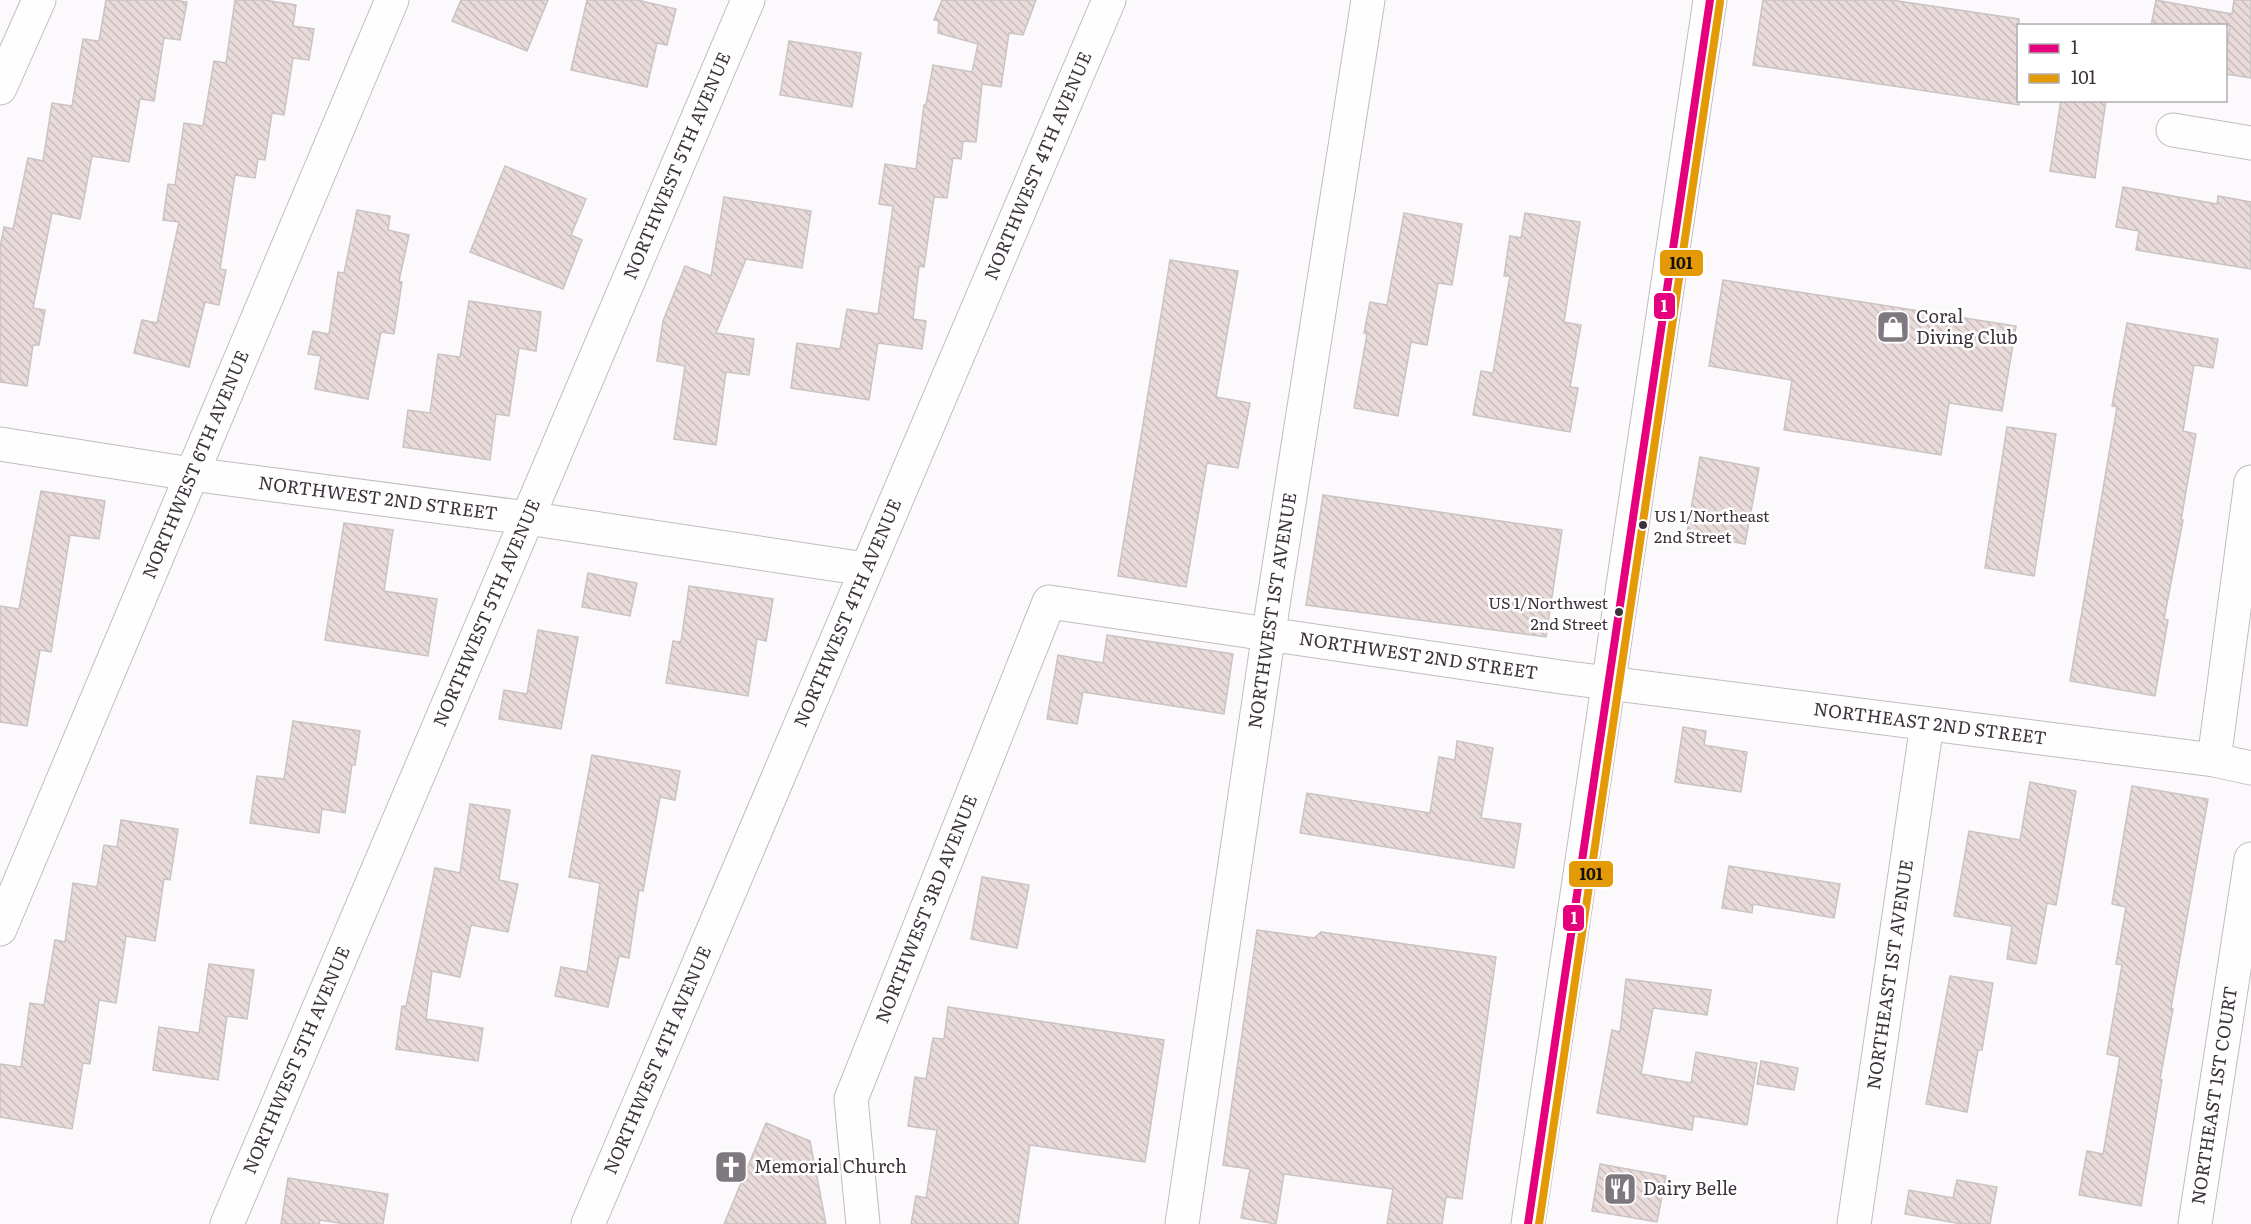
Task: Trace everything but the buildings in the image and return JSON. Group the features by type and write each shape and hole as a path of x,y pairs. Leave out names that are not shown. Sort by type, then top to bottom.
{"street":[{"path":"0,88 39,0"},
{"name":"NORTHWEST 6TH AVENUE","path":"0,929 392,0"},
{"name":"NORTHWEST 5TH AVENUE","path":"227,1224 748,0"},
{"name":"NORTHWEST 4TH AVENUE","path":"588,1224 1109,0"},
{"name":"NORTHWEST 1ST AVENUE","path":"1182,1224 1268,635 1368,0"},
{"path":"1528,1224 1710,0"},
{"path":"2173,130 2251,142"},
{"name":"NORTHWEST 2ND STREET","path":"0,444 191,474 527,518 865,569"},
{"path":"2214,760 2251,482"},
{"name":"NORTHWEST 2ND STREET","path":"1049,602 1608,683"},
{"name":"NORTHWEST 3RD AVENUE","path":"863,1224 851,1099 1049,602"},
{"name":"NORTHEAST 2ND STREET","path":"1608,683 2214,760 2251,768"},
{"name":"NORTHEAST 1ST AVENUE","path":"1854,1224 1927,724"},
{"name":"NORTHEAST 1ST COURT","path":"2195,1224 2251,859"}],"transit line":[{"name":"1","path":"1528,1224 1710,0"},
{"name":"101","path":"1539,1224 1720,2"}],"place":[{"name":"Coral Diving Club","path":"1893,327"},
{"name":"US 1/Northeast 2nd Street","path":"1643,525"},
{"name":"US 1/Northwest 2nd Street","path":"1619,612"},
{"name":"Memorial Church","path":"731,1167"},
{"name":"Dairy Belle","path":"1620,1189"}]}
